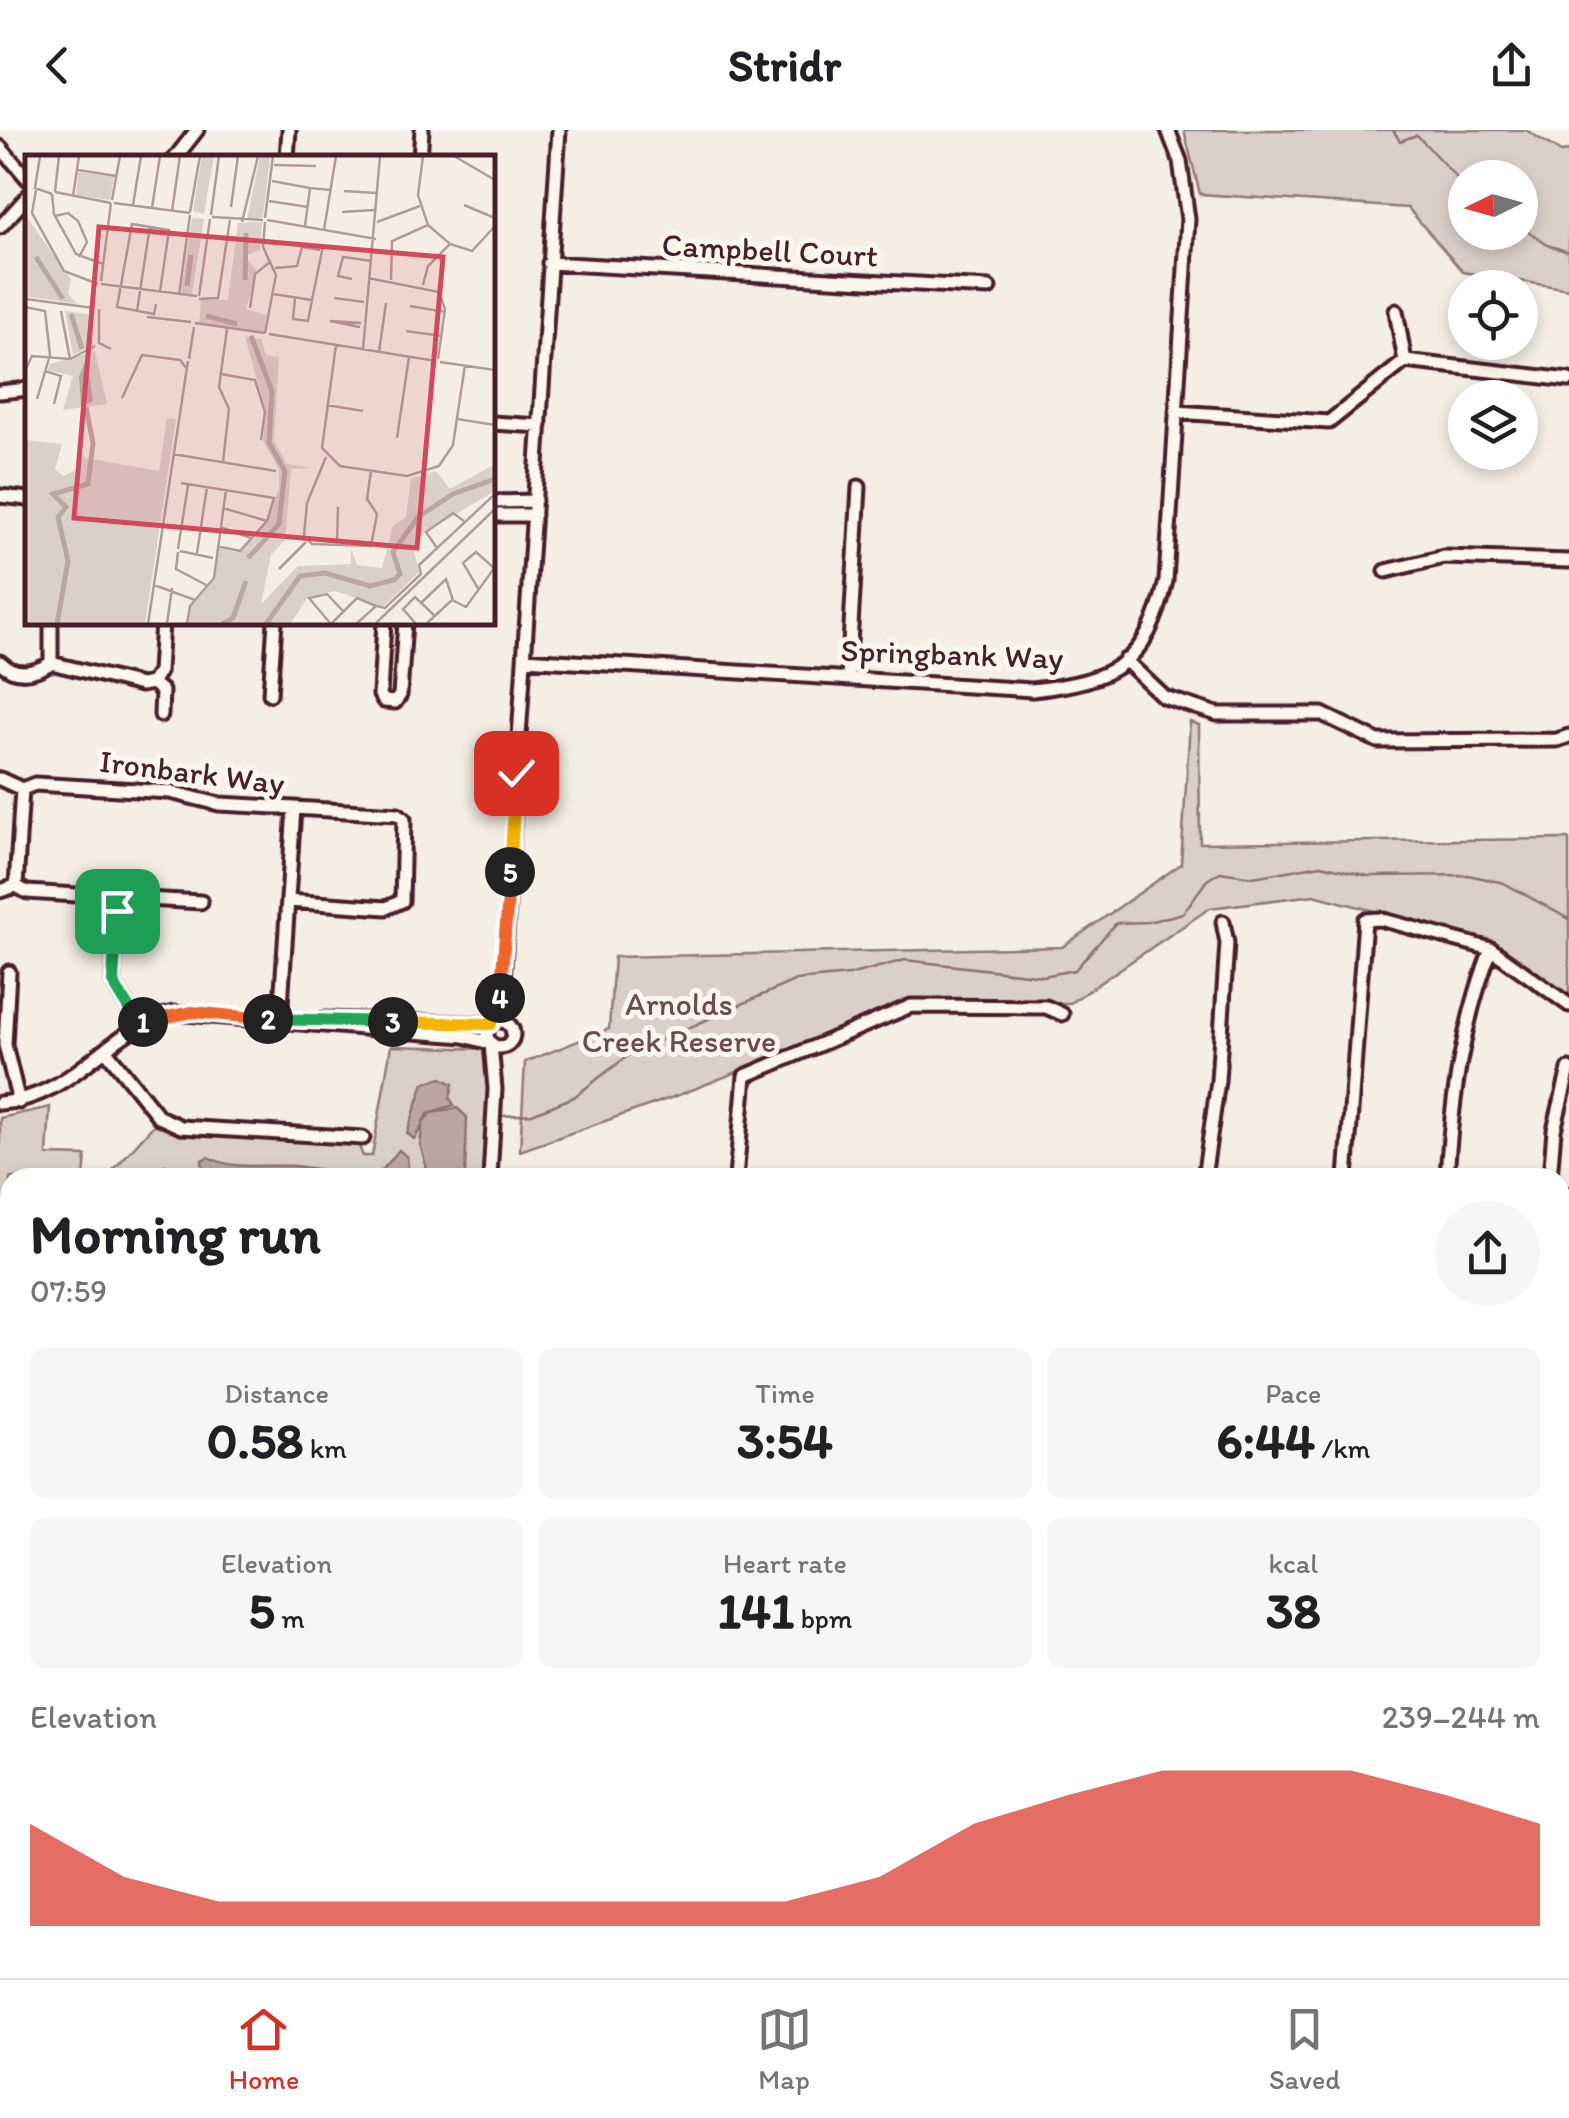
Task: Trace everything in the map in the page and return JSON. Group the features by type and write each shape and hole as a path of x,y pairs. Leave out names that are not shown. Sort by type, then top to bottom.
{"street":[{"path":"288,155 289,130"},
{"path":"420,155 422,130"},
{"path":"491,1168 495,1088 486,1035 503,980 559,130"},
{"name":"Springbank Way","path":"524,659 1032,690 1108,676 1157,620 1166,581 1188,219 1180,161 1168,130"},
{"path":"177,155 190,132"},
{"path":"0,148 25,176"},
{"path":"0,227 25,199"},
{"name":"Campbell Court","path":"549,263 989,288"},
{"path":"1176,412 1330,422 1400,370 1405,361 1396,311"},
{"path":"1405,361 1569,380"},
{"path":"0,392 25,390"},
{"path":"495,423 540,426"},
{"path":"848,679 858,486"},
{"path":"0,496 25,499"},
{"path":"495,508 535,501"},
{"path":"495,508 534,515"},
{"path":"1386,571 1444,556 1569,562"},
{"path":"51,625 51,664"},
{"path":"152,683 158,672 162,625"},
{"path":"270,694 275,625"},
{"path":"384,627 405,628 400,695 395,702 384,702 380,695 384,627"},
{"path":"1125,660 1164,697 1217,714 1322,714 1378,742 1558,740 1569,736"},
{"path":"0,662 6,674 33,673 51,664 84,669 113,681 152,683 162,692 160,715"},
{"name":"Ironbark Way","path":"0,779 22,789 35,784 170,792 218,804 294,808 280,1020"},
{"path":"16,886 22,789"},
{"path":"288,901 386,908 402,901 406,830 398,814 294,808"},
{"path":"0,891 16,886 27,892 110,897 116,904 113,982 138,1024"},
{"path":"116,904 128,898 202,902"},
{"path":"1347,1168 1365,920 1380,919 1492,948 1569,1005"},
{"path":"1205,1168 1218,1082 1227,943 1223,922"},
{"path":"1448,1168 1457,1060 1472,998 1492,948"},
{"path":"9,972 5,1045 19,1102"},
{"path":"495,1088 512,1040 503,980"},
{"path":"737,1168 745,1076 912,1006 1046,1007 1062,1014"},
{"path":"0,1104 19,1102 68,1081 138,1024 192,1012 464,1036 502,1047 512,1040"},
{"path":"280,1020 510,1025"},
{"path":"107,1052 159,1118 181,1127 363,1138"},
{"path":"1551,1168 1554,1130 1569,1069"}],"green space":[{"path":"1184,130 1526,130 1561,152 1569,151 1569,289 1538,284 1538,270 1461,270 1408,208 1200,194"},
{"name":"Arnolds Creek Reserve","path":"1190,722 1199,725 1200,843 1569,839 1569,999 1495,943 1314,895 1210,908 1070,1003 911,1003 679,1095 520,1151 525,1062 609,1029 614,957 1062,947 1181,864"},
{"path":"391,1046 486,1049 494,1061 488,1168 115,1168 161,1117 181,1130 357,1142 363,1156 372,1156"},
{"path":"50,1107 47,1155 86,1156 85,1168 0,1168 0,1118"}],"shaded area":[{"path":"442,1078 453,1084 450,1098 454,1105 426,1116 414,1139 407,1133 424,1083"},
{"path":"457,1108 467,1117 465,1168 427,1168 420,1144 423,1121 432,1113"},
{"path":"399,1150 407,1157 408,1168 384,1168"},
{"path":"208,1157 239,1165 306,1168 203,1168 202,1160"}],"waterway":[{"path":"1393,130 1400,141 1417,135 1448,169"},
{"path":"1538,238 1569,252"},
{"path":"503,1116 532,1114 574,1097 630,1054 796,980 849,975 905,960 1043,976 1075,970 1116,923 1148,922 1183,913 1207,880 1220,872 1253,877 1321,865 1368,876 1468,875 1504,883 1569,919"},
{"path":"162,1168 176,1168"}],"route":[{"path":"117,911 113,982 116,993 138,1024 192,1012 280,1020 491,1024 503,980 516,773"}]}
